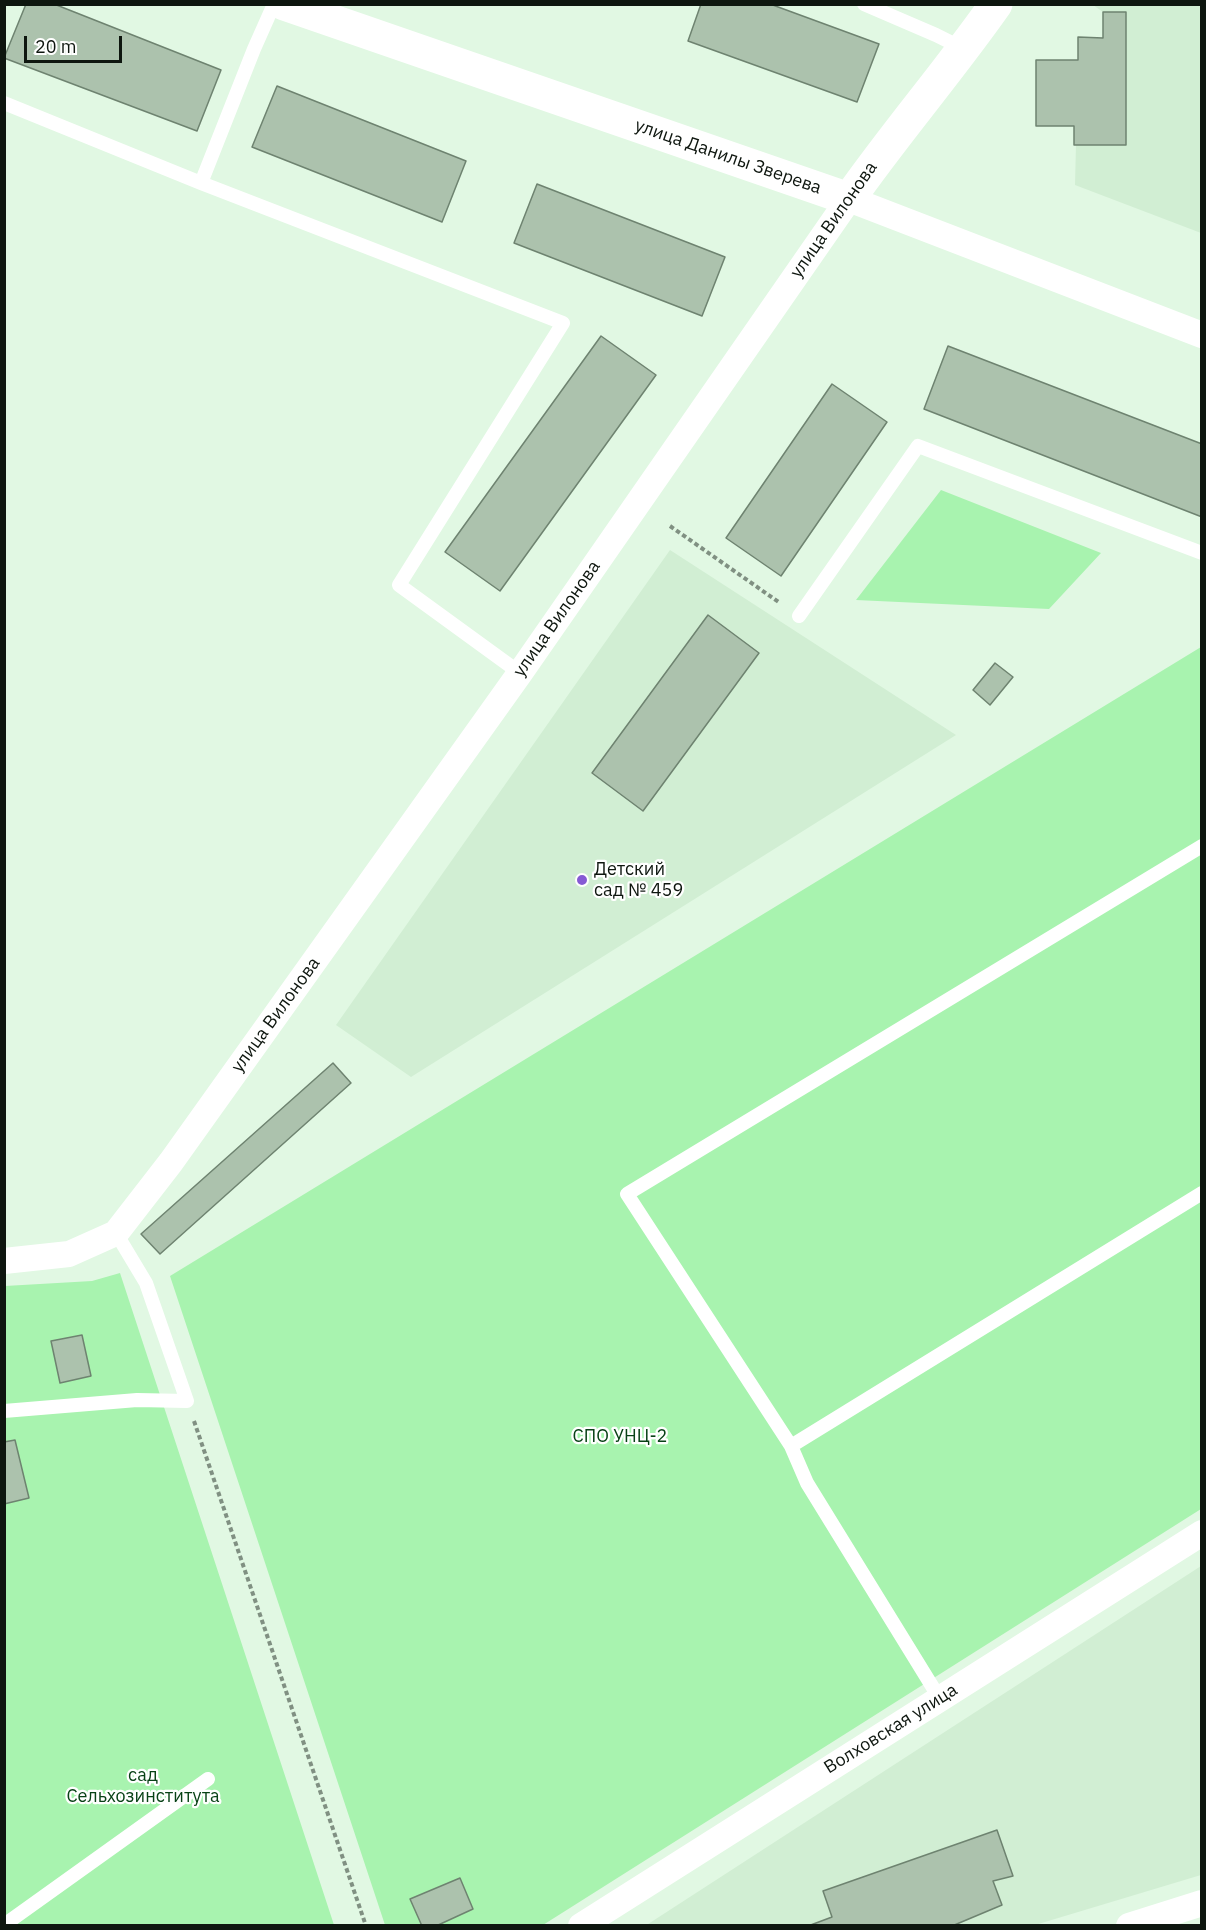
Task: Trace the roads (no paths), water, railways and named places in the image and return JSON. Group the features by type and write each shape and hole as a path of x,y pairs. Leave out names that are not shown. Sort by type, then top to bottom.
{"street":[{"name":"улица Данилы Зверева","path":"284,4 849,198 1202,335"},
{"name":"улица Вилонова","path":"116,1233 171,1162 520,673 880,154 964,50 996,4"},
{"path":"4,1261 69,1254 116,1233"},
{"name":"Волховская улица","path":"581,1926 1202,1533"},
{"path":"1129,1926 1202,1903"}],"lane":[{"path":"201,183 274,4"},
{"path":"864,4 936,35 964,50"},
{"path":"4,103 201,183 563,323 399,585 520,673"},
{"path":"799,616 918,446 1202,553"},
{"path":"940,1698 807,1483 791,1446 627,1194 1202,846"},
{"path":"791,1446 1202,1193"},
{"path":"4,1411 137,1400 187,1401 146,1283 116,1233"},
{"path":"4,1925 208,1779"}],"place":[{"name":"Детский сад № 459","path":"582,880"}],"park label":[{"name":"СПО УНЦ-2","path":"620,1437"},
{"name":"сад Сельхозинститута","path":"143,1786"}]}
